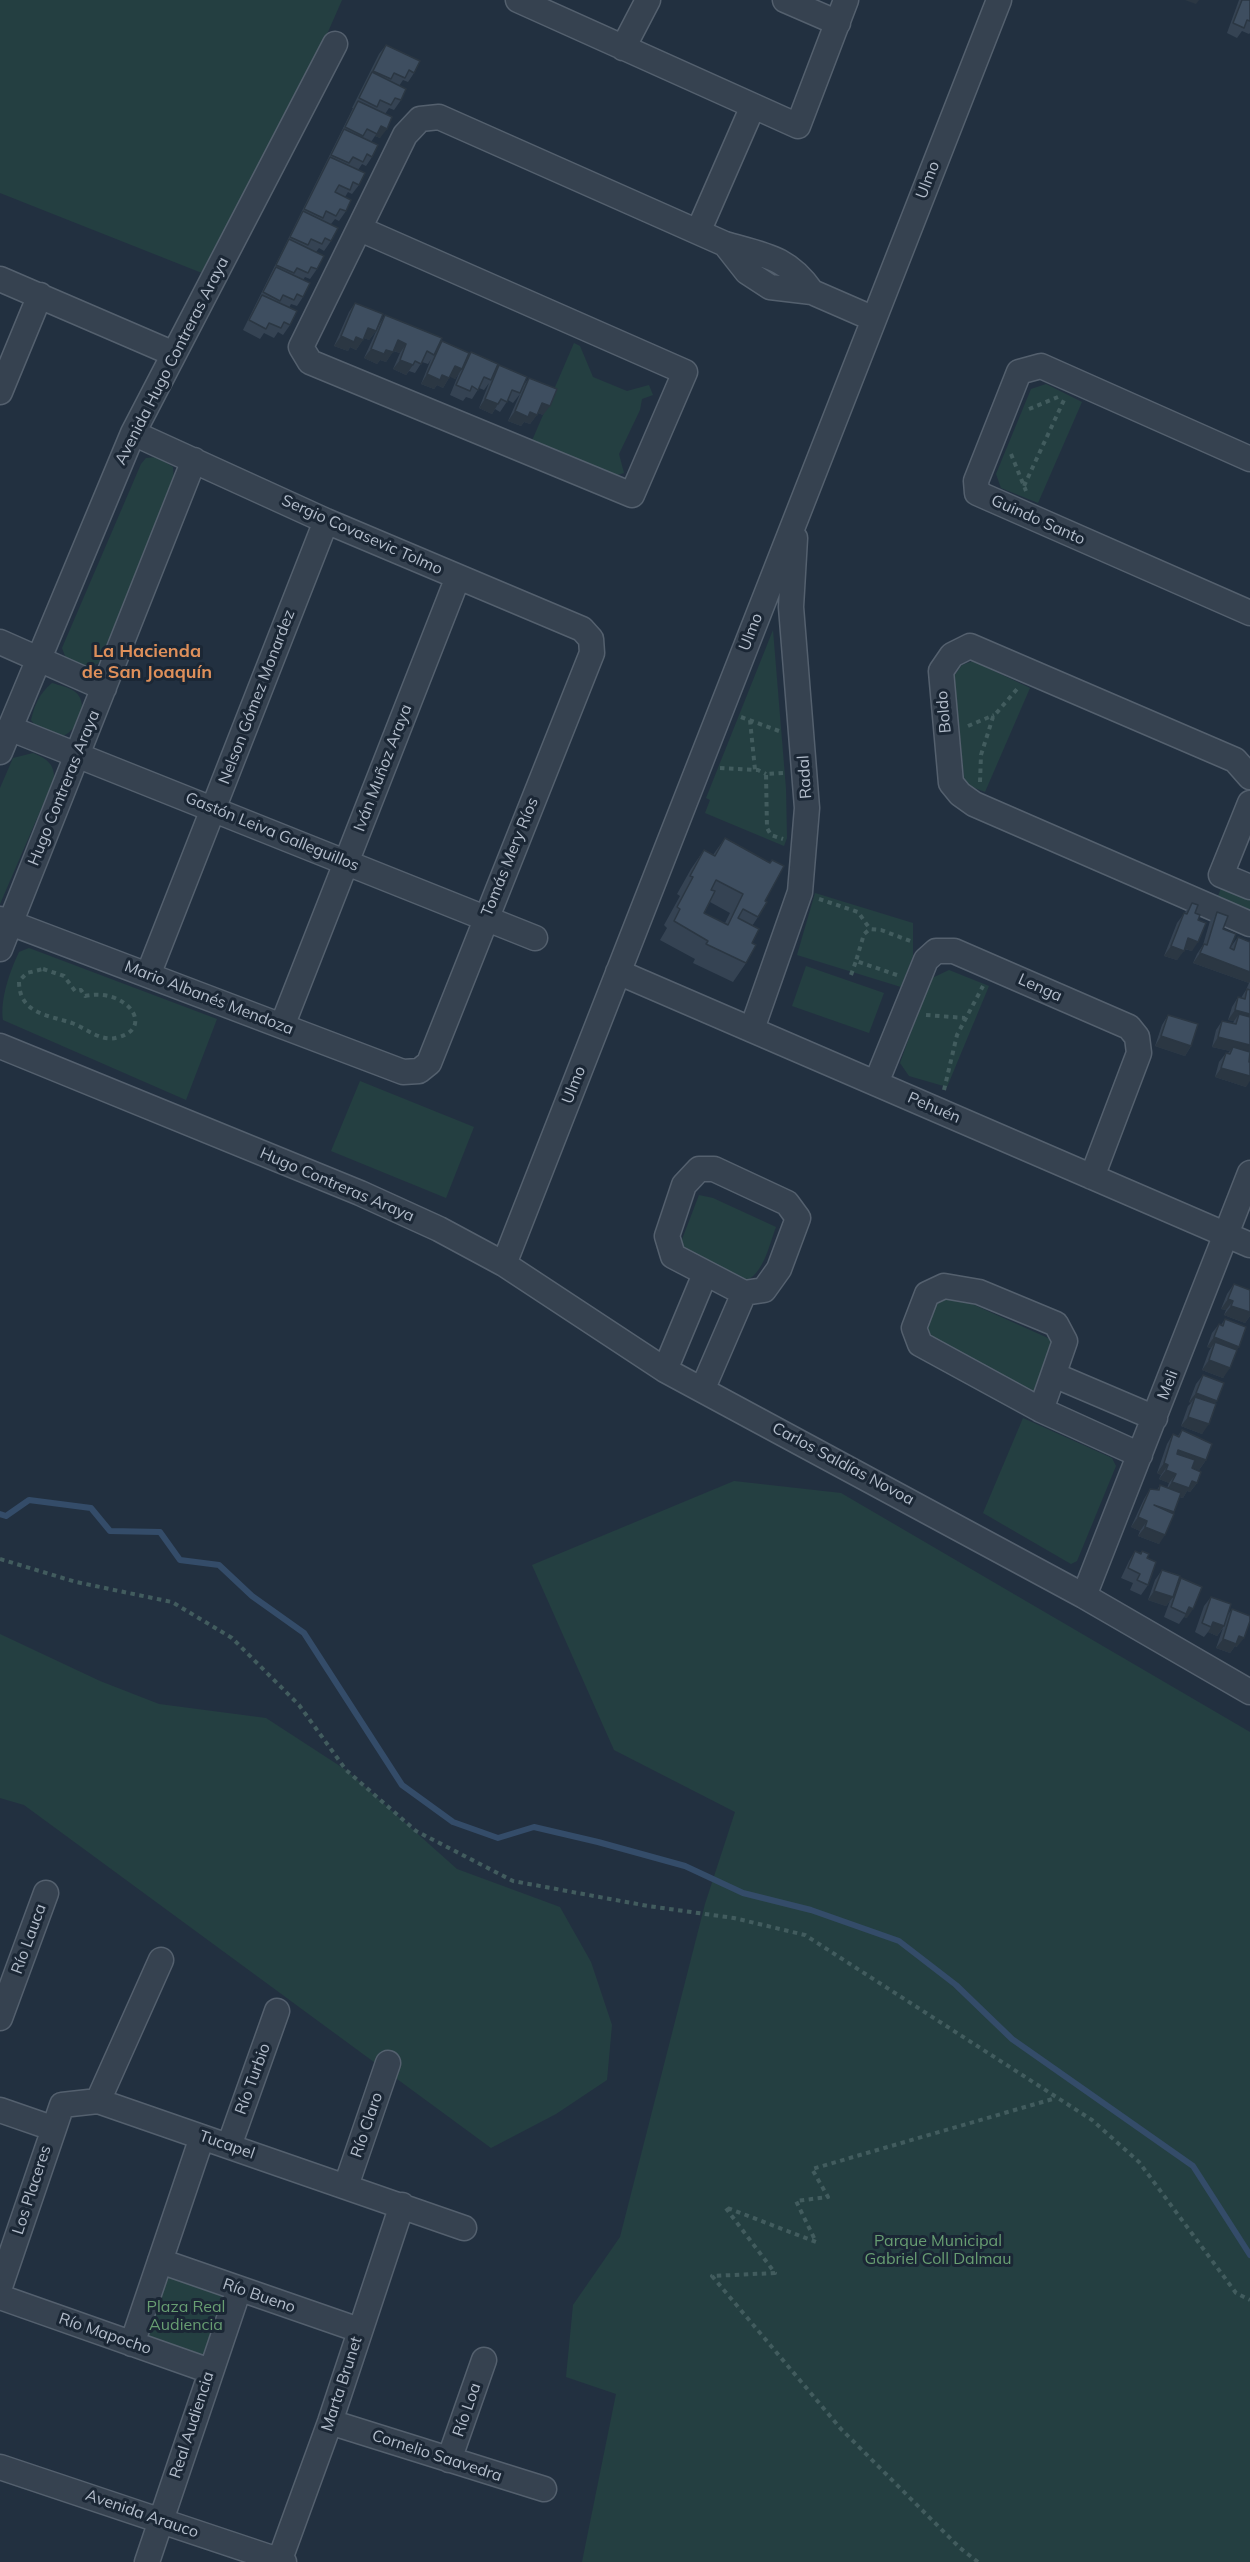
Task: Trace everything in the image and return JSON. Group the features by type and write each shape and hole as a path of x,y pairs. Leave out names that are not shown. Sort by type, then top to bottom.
{"street":[{"path":"518,0 798,126 846,0"},
{"path":"623,48 648,0"},
{"path":"785,0 838,23"},
{"name":"Ulmo","path":"504,1264 999,0"},
{"name":"Avenida Hugo Contreras Araya","path":"0,752 133,433 335,44"},
{"path":"698,232 753,106"},
{"path":"360,229 685,372 632,495 310,362 301,347 405,135 420,119 439,117 725,244 747,272 770,287 813,292 874,320"},
{"path":"0,279 174,354"},
{"path":"0,392 40,296"},
{"name":"Guindo Santo","path":"1250,459 1041,366 1019,372 976,481 977,493 1250,613"},
{"name":"Sergio Covasevic Tolmo","path":"133,433 326,520 582,629 591,639"},
{"name":"Hugo Contreras Araya","path":"0,949 5,921 77,755 194,460"},
{"name":"Radal","path":"752,1029 800,892 807,808 791,607 796,517"},
{"name":"Nelson Gómez Monardez","path":"148,975 326,520"},
{"name":"Iván Muñoz Araya","path":"282,1026 458,577"},
{"name":"Tomás Mery Ríos","path":"419,1071 429,1063 592,653 591,639"},
{"path":"0,642 104,688"},
{"name":"Boldo","path":"1250,777 1235,760 970,646 952,655 941,672 951,783 960,794 979,806 1250,924"},
{"name":"Gastón Leiva Galleguillos","path":"9,728 535,938"},
{"path":"1208,906 1250,803"},
{"path":"1221,875 1250,887"},
{"name":"Mario Albanés Mendoza","path":"5,921 403,1072 419,1071"},
{"path":"876,1083 926,960 936,951"},
{"name":"Lenga","path":"936,951 954,951 1129,1027 1137,1037 1139,1053 1092,1177"},
{"name":"Pehuén","path":"618,972 1250,1245"},
{"name":"Hugo Contreras Araya","path":"0,1046 360,1193 440,1229"},
{"path":"699,1169 714,1169 787,1203 798,1218 779,1269 764,1290 744,1293 673,1256 667,1236 684,1185 699,1169"},
{"name":"Meli","path":"1084,1596 1250,1173"},
{"name":"Carlos Saldías Novoa","path":"440,1229 504,1264 665,1370 703,1388 1084,1596 1250,1692"},
{"path":"665,1370 705,1274"},
{"path":"1041,1410 1065,1341 1056,1324 979,1292 944,1286 927,1294 914,1328 920,1344 1041,1410 1140,1455"},
{"path":"703,1388 744,1293"},
{"path":"1054,1375 1155,1418"},
{"name":"Río Lauca","path":"0,2018 46,1893"},
{"path":"98,2101 161,1960"},
{"name":"Río Turbio","path":"229,2146 278,2011"},
{"name":"Río Claro","path":"346,2186 388,2063"},
{"name":"Tucapel","path":"52,2128 62,2105 98,2101 464,2228"},
{"path":"0,2110 52,2128"},
{"name":"Los Placeres","path":"0,2287 52,2128"},
{"path":"132,2343 202,2137"},
{"name":"Marta Brunet","path":"281,2562 402,2205"},
{"name":"Río Bueno","path":"160,2261 359,2330"},
{"name":"Real Audiencia","path":"147,2562 239,2289"},
{"name":"Río Mapocho","path":"0,2297 210,2371"},
{"name":"Río Loa","path":"449,2460 484,2360"},
{"name":"Cornelio Saavedra","path":"330,2422 544,2489"},
{"name":"Avenida Arauco","path":"0,2467 281,2562"}],"path":[{"path":"1024,486 1068,394 999,422 1024,486 1038,520"},
{"path":"979,806 981,755 993,717 1032,672"},
{"path":"721,710 802,740"},
{"path":"750,720 755,770"},
{"path":"698,767 755,770 766,774 804,771"},
{"path":"766,774 767,828 771,835 780,839 804,837"},
{"path":"800,892 858,912 870,929"},
{"path":"851,975 864,934 870,929 881,930 936,951"},
{"path":"856,961 917,981"},
{"path":"44,969 64,976 75,991 81,990 85,996 110,994 124,1001 132,1010 135,1023 130,1032 119,1038 104,1038 72,1023 47,1018 23,1000 19,981 27,974 44,969"},
{"path":"942,1112 948,1065 965,1018 996,969"},
{"path":"905,1012 965,1018"},
{"path":"0,1559 76,1582 172,1602 232,1638 299,1705 346,1770 416,1831 513,1881 648,1906 734,1918 805,1935 1092,2120 1139,2162 1236,2293 1250,2300"},
{"path":"978,2562 960,2548 841,2429 712,2276 775,2273 725,2207 816,2242 796,2201 828,2197 812,2169 1057,2097"}],"green space":[{"path":"0,0 342,0 324,41 202,273 0,193"},
{"path":"574,343 580,346 593,377 627,391 649,385 653,395 642,399 640,410 619,454 624,473 611,477 531,443"},
{"path":"1046,384 1082,402 1038,503 1001,488 996,474 1031,389"},
{"path":"157,457 173,467 174,481 99,663 85,670 67,661 62,648 141,464 146,458"},
{"path":"773,630 786,789 787,838 784,846 705,813 710,800 706,798"},
{"path":"973,661 1030,688 985,792 967,785 964,777 954,676 962,665"},
{"path":"52,683 75,692 82,706 76,725 70,732 52,737 42,732 31,720 38,700"},
{"path":"33,753 51,765 54,779 0,904 0,788 13,758"},
{"path":"1221,888 1250,900 1250,913 1217,899"},
{"path":"815,893 913,923 913,956 901,987 797,955"},
{"path":"29,948 217,1019 186,1100 3,1020 4,994 12,968 19,952"},
{"path":"806,966 884,993 869,1033 792,1006"},
{"path":"949,970 989,986 947,1087 909,1076 900,1063 930,979"},
{"path":"360,1081 474,1127 446,1198 331,1151"},
{"path":"699,1195 713,1198 776,1227 761,1266 751,1278 744,1282 684,1248 681,1242"},
{"path":"952,1295 1059,1343 1035,1393 923,1332 931,1298"},
{"path":"1023,1418 1112,1458 1116,1466 1077,1561 1071,1564 983,1513"},
{"name":"Parque Municipal Gabriel Coll Dalmau","path":"734,1481 841,1493 1250,1732 1250,2562 582,2562 616,2394 566,2377 573,2305 620,2237 705,1904 735,1812 614,1750 532,1565"},
{"path":"0,1634 100,1681 159,1704 266,1718 346,1770 457,1869 560,1907 591,1962 612,2025 607,2080 556,2114 491,2148 24,1805 0,1798"},
{"name":"Plaza Real Audiencia","path":"169,2273 227,2293 202,2360 145,2339"}],"building":[{"path":"1242,0 1250,0 1250,21 1247,20 1244,28 1233,23"},
{"path":"386,45 420,61 414,73 409,70 405,78 394,73 391,79 373,71"},
{"path":"372,72 406,89 401,100 395,98 391,105 380,100 377,107 359,98"},
{"path":"358,101 392,117 387,129 381,126 377,134 367,129 363,136 345,127"},
{"path":"344,129 378,145 372,157 367,154 363,162 353,157 349,163 331,155"},
{"path":"330,157 365,173 359,185 353,182 350,190 339,185 335,192 351,200 346,211 340,209 336,216 326,211 323,218 304,209"},
{"path":"303,211 338,228 331,241 325,238 322,244 311,239 308,245 290,237"},
{"path":"289,239 324,256 317,269 311,267 308,273 297,268 294,273 276,265"},
{"path":"276,267 310,283 303,297 297,294 294,300 283,295 280,301 263,292"},
{"path":"262,295 297,311 290,325 284,322 281,328 269,323 266,329 249,320"},
{"path":"355,303 383,314 376,331 368,328 363,340 356,337 354,342 341,336"},
{"path":"385,315 442,338 434,355 427,351 421,364 415,361 413,365 400,360 406,344 398,340 393,352 386,350 384,354 371,349"},
{"path":"442,341 469,353 462,369 455,366 449,378 442,375 440,380 427,374"},
{"path":"471,352 498,364 491,380 484,377 478,390 472,386 470,391 456,385"},
{"path":"499,365 527,377 520,393 512,390 507,402 501,399 498,404 485,399"},
{"path":"529,378 557,389 550,406 542,403 537,415 530,412 528,417 515,411"},
{"path":"725,838 770,863 772,860 784,866 758,917 743,909 738,918 759,929 752,943 756,945 746,963 706,944 708,941 674,921 680,909 677,907 693,877 690,876 704,850 715,856","holes":["716,880 743,894 728,925 704,913 715,891 711,890"]},
{"path":"1192,903 1198,905 1195,913 1200,915 1198,920 1206,923 1198,942 1188,938 1184,951 1171,946 1184,913 1187,914"},
{"path":"1217,912 1228,916 1223,929 1236,934 1230,948 1234,950 1238,937 1250,942 1250,972 1200,953 1204,944 1207,945"},
{"path":"1247,989 1250,990 1250,1014 1235,1010 1238,997 1245,999"},
{"path":"1239,1014 1250,1017 1250,1045 1218,1037 1222,1021 1236,1024"},
{"path":"1168,1015 1198,1024 1191,1046 1161,1036"},
{"path":"1233,1047 1250,1052 1250,1076 1221,1068 1226,1053 1230,1054"},
{"path":"1234,1284 1250,1290 1250,1312 1231,1306 1233,1301 1228,1299"},
{"path":"1225,1319 1246,1327 1239,1347 1214,1337 1219,1324 1223,1326"},
{"path":"1215,1342 1237,1350 1230,1368 1209,1360"},
{"path":"1203,1375 1224,1383 1217,1401 1196,1393"},
{"path":"1195,1397 1216,1404 1209,1424 1188,1417"},
{"path":"1182,1430 1212,1444 1206,1460 1178,1450 1177,1454 1195,1460 1192,1468 1201,1472 1197,1483 1192,1481 1189,1488 1172,1482 1176,1474 1166,1470 1168,1465 1164,1463 1173,1434 1179,1437"},
{"path":"1160,1485 1181,1493 1174,1512 1154,1505 1174,1514 1165,1535 1145,1527 1147,1521 1138,1517 1150,1489 1159,1490"},
{"path":"1135,1551 1149,1554 1147,1558 1156,1562 1148,1585 1137,1580 1140,1574 1128,1568"},
{"path":"1162,1570 1180,1576 1173,1597 1154,1591"},
{"path":"1181,1578 1202,1587 1193,1609 1189,1607 1186,1614 1171,1607"},
{"path":"1211,1597 1231,1604 1224,1626 1213,1622 1211,1627 1202,1623"},
{"path":"1232,1609 1250,1616 1244,1638 1239,1636 1236,1644 1223,1639"}],"waterway":[{"path":"0,1514 6,1516 29,1500 91,1508 110,1531 160,1532 180,1560 219,1565 252,1596 304,1633 402,1785 453,1822 498,1838 534,1827 598,1842 685,1866 743,1893 811,1910 899,1941 956,1985 1012,2039 1193,2166 1250,2255"}],"district":[{"name":"La Hacienda de San Joaquín","path":"147,662"}]}
